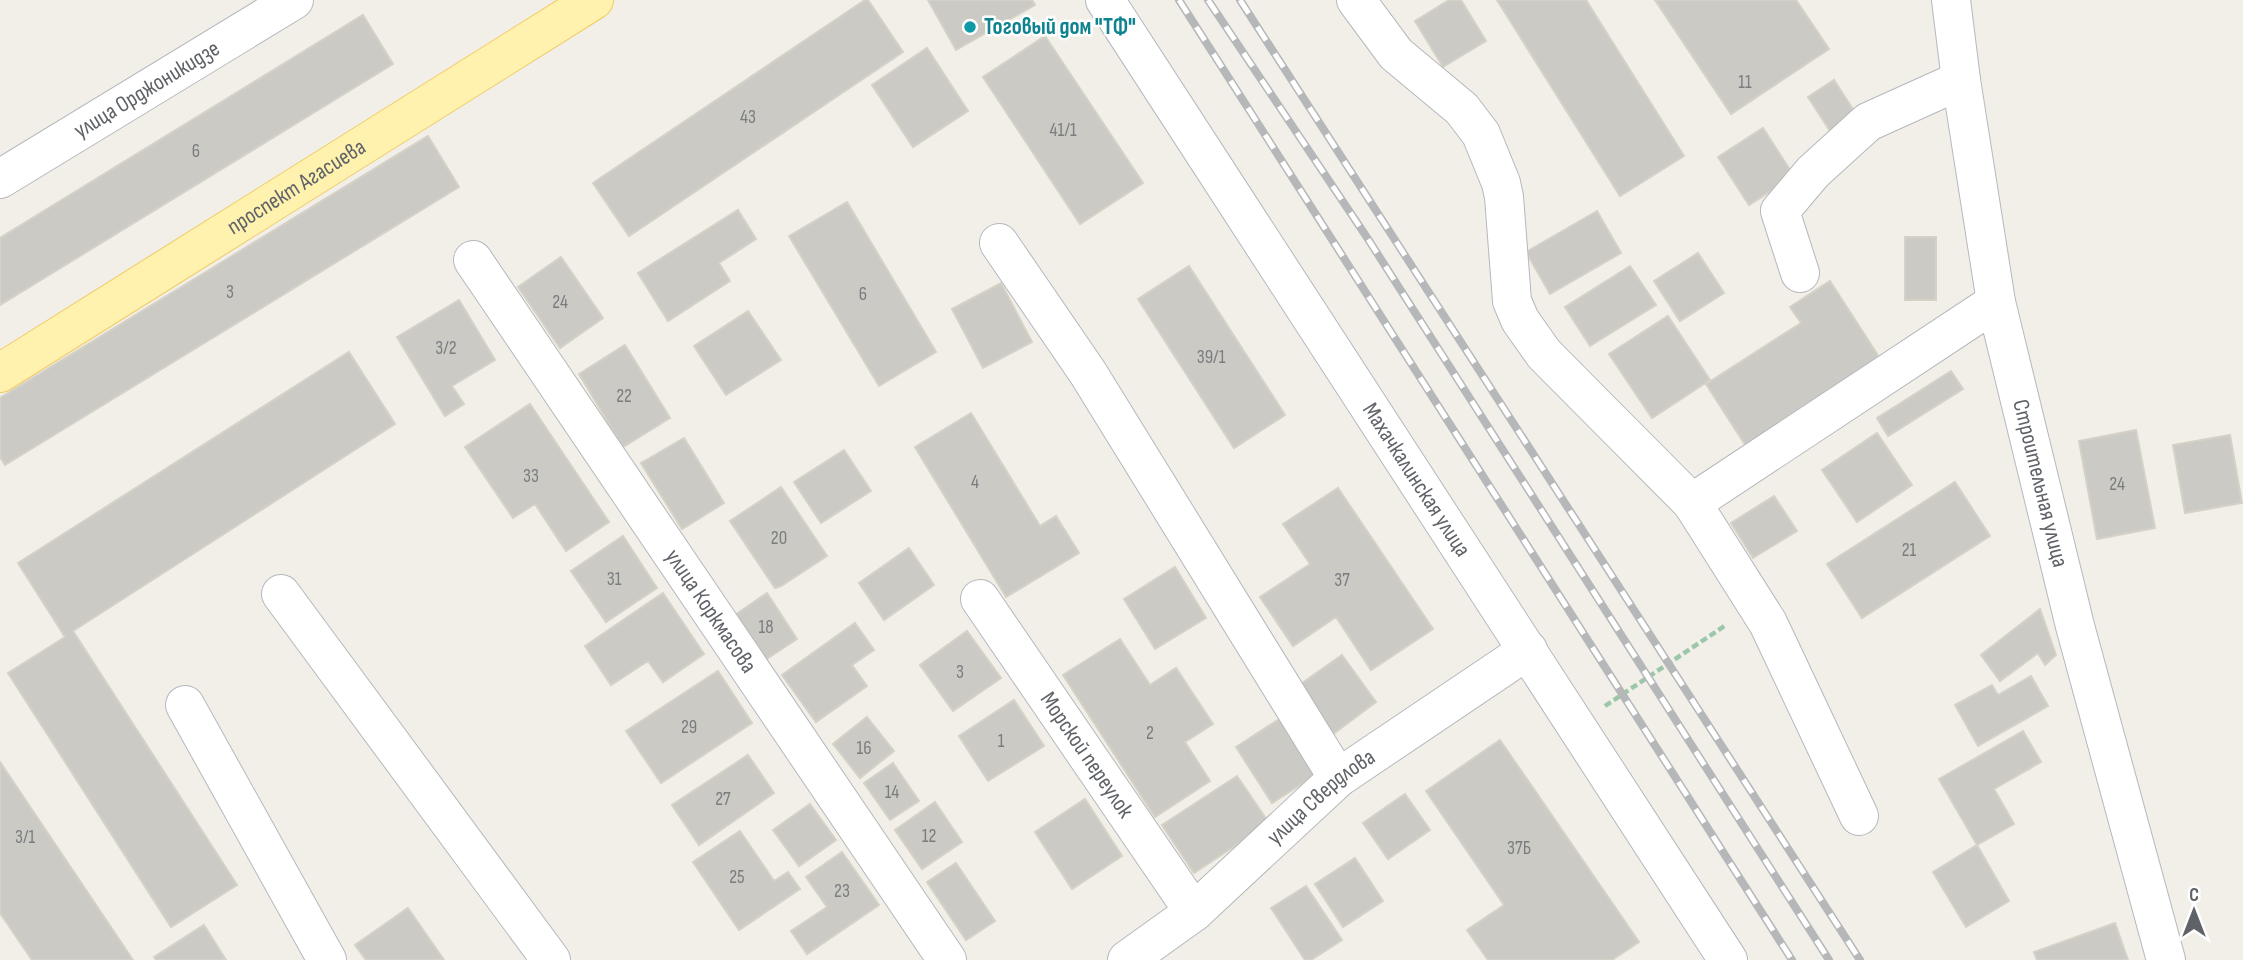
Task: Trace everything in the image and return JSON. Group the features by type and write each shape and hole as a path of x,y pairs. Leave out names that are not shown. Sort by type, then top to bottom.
{"main road":[{"name":"проспект Агасиева","path":"0,373 594,0"}],"street":[{"name":"улица Орджоникидзе","path":"0,179 294,0"},
{"name":"Махачкалинская улица","path":"1105,0 1728,960"},
{"path":"1356,0 1396,54 1462,109 1481,134 1504,197 1512,301 1520,320 1544,354 1692,503 1768,623 1859,816"},
{"name":"Строительная улица","path":"1951,0 1996,302 2075,626 2166,960"},
{"path":"1800,273 1780,211 1813,172 1868,121 1961,80"},
{"path":"999,243 1088,373 1338,778"},
{"name":"улица Коркмасова","path":"473,260 947,960"},
{"path":"1692,503 1996,302"},
{"path":"281,594 551,960"},
{"name":"Морской переулок","path":"980,599 1194,912"},
{"name":"улица Свердлова","path":"1127,960 1194,912 1338,778 1528,650"},
{"path":"184,705 327,960"}],"path":[{"path":"1599,699 1604,706 1757,605"}],"building":[{"path":"868,0 903,52 629,236 593,183"},
{"name":"Тоговый дом \"ТФ\"","path":"928,0 1032,0 1035,5 956,50"},
{"path":"1449,0 1461,0 1486,41 1443,67 1415,21"},
{"path":"1497,0 1586,0 1684,156 1620,196"},
{"path":"1655,0 1796,0 1829,49 1731,114"},
{"path":"363,15 393,64 0,305 0,238"},
{"path":"1045,36 1143,183 1080,224 983,77"},
{"path":"927,48 968,111 913,147 872,85"},
{"path":"1834,80 1858,117 1832,134 1808,97"},
{"path":"1763,128 1794,176 1749,205 1718,157"},
{"path":"428,136 459,187 5,465 0,457 0,398"},
{"path":"847,202 936,352 879,386 789,236"},
{"path":"738,210 756,239 719,263 730,281 668,321 638,273"},
{"path":"1597,211 1621,253 1550,294 1526,252"},
{"path":"1905,237 1936,237 1936,300 1905,300"},
{"path":"1698,253 1724,293 1680,321 1654,281"},
{"path":"561,257 603,318 560,348 518,287"},
{"path":"1189,266 1285,415 1234,448 1138,299"},
{"path":"1630,266 1656,305 1590,346 1565,307"},
{"path":"1830,281 1881,360 1746,446 1706,384 1801,323 1790,307"},
{"path":"1001,283 1032,342 983,368 952,309"},
{"path":"459,300 495,360 452,386 464,404 445,416 397,337"},
{"path":"748,311 781,360 726,395 694,346"},
{"path":"1668,316 1710,380 1652,418 1609,354"},
{"path":"625,345 670,418 623,447 579,374"},
{"path":"349,352 395,424 73,631 237,885 171,927 8,673 65,637 18,563"},
{"path":"1951,371 1963,389 1888,436 1877,418"},
{"path":"530,404 609,522 566,551 535,504 513,518 465,447"},
{"path":"971,413 1040,526 1056,516 1079,553 1006,597 915,447"},
{"path":"2136,430 2155,528 2097,539 2079,441"},
{"path":"1877,433 1912,485 1857,522 1822,470"},
{"path":"2230,435 2242,503 2185,513 2173,445"},
{"path":"684,438 724,503 682,529 641,463"},
{"path":"844,450 871,491 821,523 794,482"},
{"path":"1955,482 1990,536 1862,618 1827,564"},
{"path":"781,487 827,556 775,588 730,521"},
{"path":"1338,488 1433,629 1371,670 1336,617 1293,646 1260,597 1310,564 1283,524"},
{"path":"1774,496 1797,531 1753,558 1731,523"},
{"path":"623,536 657,588 606,622 571,571"},
{"path":"909,548 934,585 884,620 859,583"},
{"path":"1175,567 1206,618 1155,649 1124,599"},
{"path":"663,593 704,654 663,682 648,661 611,685 585,646"},
{"path":"767,593 797,639 765,660 735,615"},
{"path":"2040,609 2056,655 2045,665 2038,653 2000,681 1981,655"},
{"path":"855,623 874,650 852,665 867,686 816,722 782,675"},
{"path":"967,631 1001,678 953,711 920,665"},
{"path":"1120,639 1150,685 1176,668 1213,724 1185,742 1210,781 1155,817 1063,675"},
{"path":"1342,655 1376,702 1333,734 1298,686"},
{"path":"718,671 752,723 661,783 626,731"},
{"path":"2031,676 2048,706 1978,746 1955,705 1992,685 1998,695"},
{"path":"1014,700 1044,746 988,781 959,736"},
{"path":"867,717 894,751 860,778 833,744"},
{"path":"1281,718 1317,774 1272,803 1236,747"},
{"path":"2023,731 2041,762 1994,789 2014,824 1977,845 1939,779"},
{"path":"1500,740 1639,942 1612,960 1488,960 1467,930 1504,905 1426,791"},
{"path":"748,755 774,793 699,845 672,805"},
{"path":"0,762 133,960 32,960 0,913"},
{"path":"893,763 919,801 890,820 864,783"},
{"path":"1237,776 1269,823 1194,873 1162,825"},
{"path":"1405,794 1430,830 1388,859 1363,823"},
{"path":"1085,799 1122,856 1072,889 1035,832"},
{"path":"935,802 962,842 922,869 895,830"},
{"path":"810,804 836,840 799,866 773,830"},
{"path":"740,831 774,881 788,872 800,889 739,930 693,862"},
{"path":"1977,845 2009,901 1966,927 1933,872"},
{"path":"842,852 879,905 807,954 791,931 827,907 806,877"},
{"path":"1355,858 1383,901 1343,927 1315,884"},
{"path":"956,863 995,921 966,940 927,882"},
{"path":"1306,886 1342,940 1311,960 1305,960 1271,908"},
{"path":"408,908 444,960 366,960 355,945"},
{"path":"2115,923 2128,960 2037,960 2034,952"},
{"path":"204,925 226,960 156,960 154,957"}],"railway":[{"path":"1179,0 1792,960"},
{"path":"1208,0 1368,239 1829,960"},
{"path":"1240,0 1860,960"}],"place":[{"name":"Тоговый дом \"ТФ\"","path":"970,27"}]}
